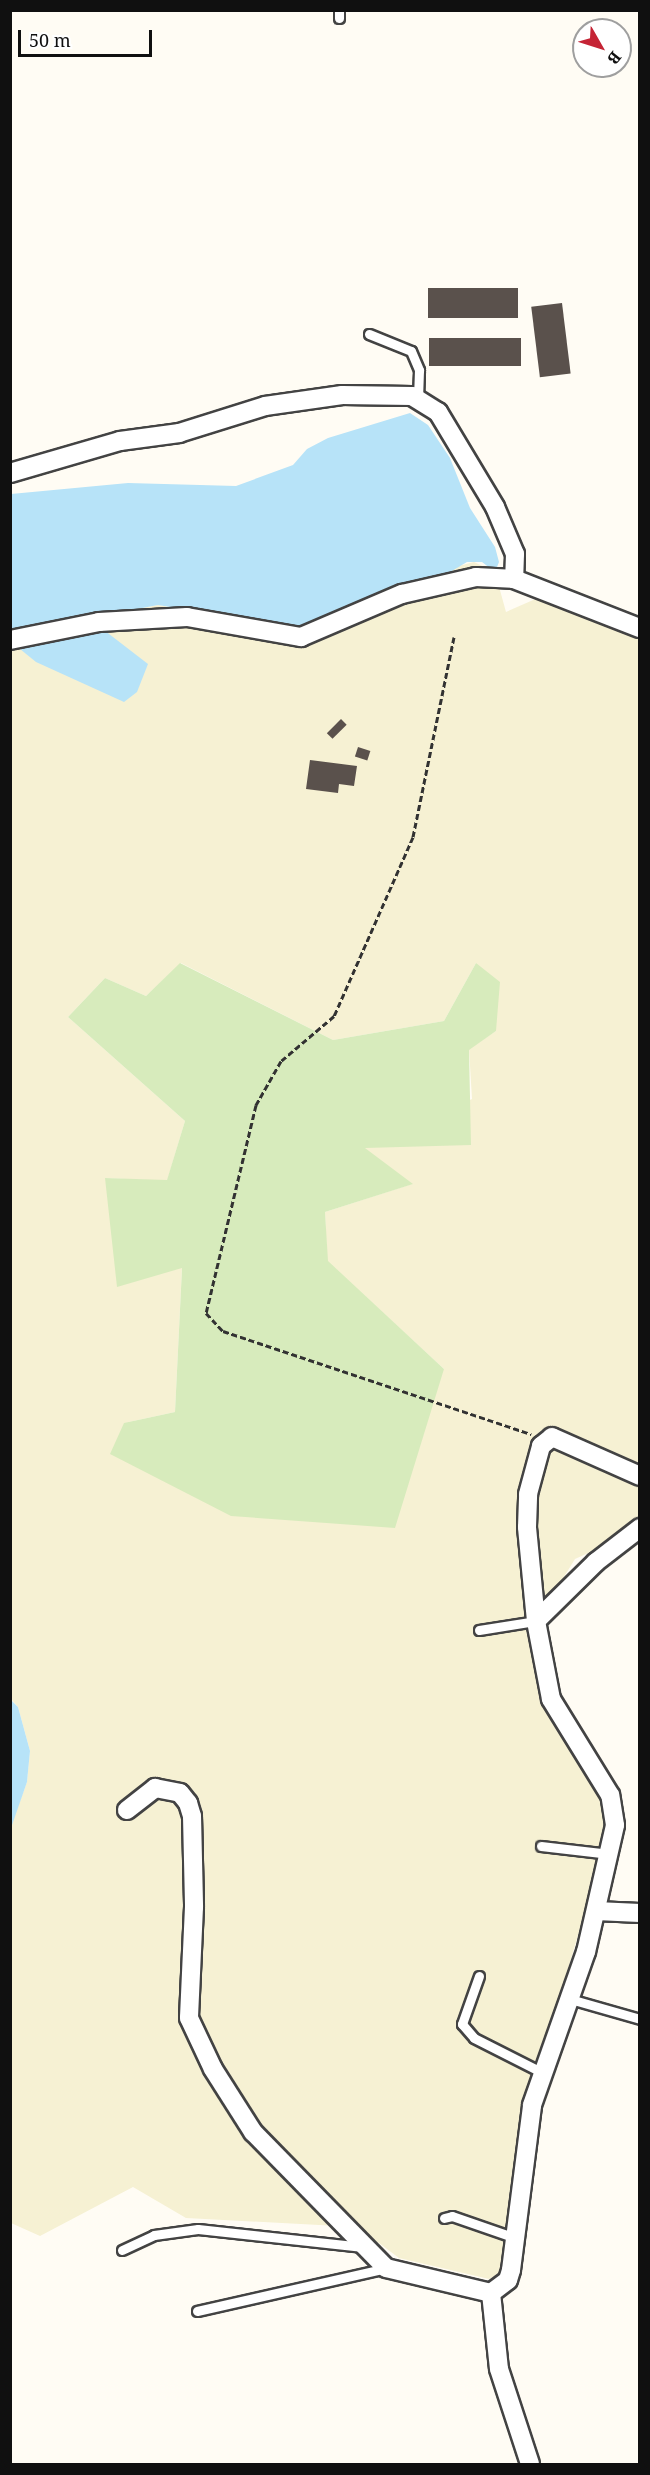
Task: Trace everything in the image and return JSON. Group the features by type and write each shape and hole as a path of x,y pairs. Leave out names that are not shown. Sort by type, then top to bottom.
{"street":[{"path":"10,472 120,441 179,433 265,406 342,395 396,393 418,398 438,412 495,507 515,554 514,579"},
{"path":"10,640 99,622 187,617 301,638 402,594 476,577 514,579 639,628"},
{"path":"491,2293 508,2280 527,2133 543,2073 570,1999 596,1911 611,1854 614,1804 551,1699 536,1621 528,1494 536,1457 547,1439 562,1441 639,1476"},
{"path":"536,1621 596,1562 639,1528"},
{"path":"127,1810 155,1788 180,1793 188,1803 192,1816 194,1907 189,2018 213,2069 266,2150 386,2268 491,2293"},
{"path":"596,1911 639,1913"},
{"path":"491,2293 499,2369 530,2464"}],"lane":[{"path":"369,334 411,351 419,370 418,398"},
{"path":"479,1630 536,1621"},
{"path":"541,1846 611,1854"},
{"path":"479,1976 462,2024 474,2038 543,2073"},
{"path":"570,1999 639,2019"},
{"path":"444,2218 452,2216 513,2237"},
{"path":"122,2250 154,2235 198,2229 365,2247"},
{"path":"197,2311 386,2268"}],"path":[{"path":"454,637 413,837 334,1016 281,1061 256,1105 206,1313 223,1331 547,1439"}],"shaded area":[{"path":"474,562 495,572 506,612 540,597 639,637 639,1521 621,1538 575,1559 531,1630 556,1712 604,1790 607,1838 539,2066 502,2272 489,2279 399,2258 379,2243 338,2226 186,2218 133,2187 40,2236 11,2223 10,1828 27,1782 30,1751 18,1707 11,1699 11,633 158,605 215,614 435,581 451,568","holes":["181,963 333,1040 444,1021 476,963 496,1031 469,1049 472,1099 364,1148 412,1184 325,1212 327,1261 444,1369 124,1423 175,1412 182,1267 105,1178 167,1181 185,1121 68,1017 105,978 146,996"]}],"green space":[{"path":"180,963 333,1040 444,1021 476,963 500,982 496,1031 469,1050 471,1145 365,1148 413,1184 325,1212 328,1261 444,1369 395,1528 231,1516 110,1454 124,1423 175,1412 182,1268 117,1287 105,1178 167,1180 185,1121 68,1017 105,978 146,996"}],"water":[{"path":"410,413 428,425 450,458 470,508 495,547 499,562 495,572 482,562 467,562 435,581 312,630 158,605 11,633 11,494 128,483 236,486 293,465 307,449 328,438"},
{"path":"100,627 148,664 137,692 124,702 36,662 20,649"},
{"path":"10,1699 18,1707 30,1751 27,1782 11,1828"}],"building":[{"path":"428,288 518,288 518,318 428,318"},
{"path":"562,303 571,373 540,377 531,307"},
{"path":"429,338 521,338 521,366 429,366"},
{"path":"341,719 347,725 333,739 327,733"},
{"path":"358,747 370,751 367,761 355,757"},
{"path":"310,760 357,766 354,786 339,784 338,793 306,789"}]}
